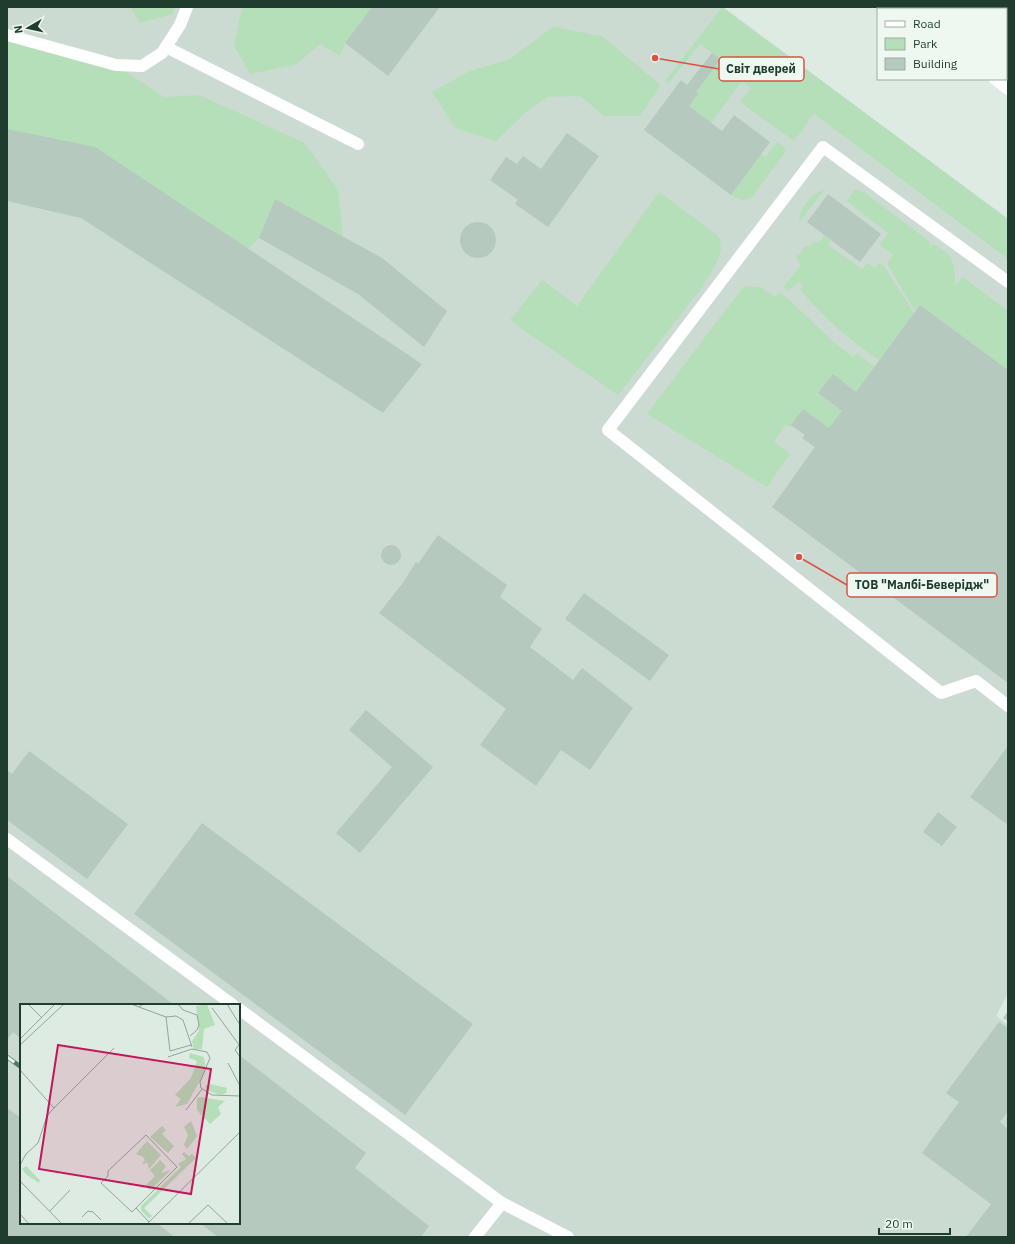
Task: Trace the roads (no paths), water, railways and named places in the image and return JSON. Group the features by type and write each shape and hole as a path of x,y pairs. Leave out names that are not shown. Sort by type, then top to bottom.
{"street":[{"path":"7,35 116,65 142,66 162,54 180,25 187,7"},
{"path":"166,47 358,144"},
{"path":"996,80 1008,89"},
{"path":"1008,282 823,147 608,430 941,693 976,681 1008,706"},
{"path":"7,839 232,1004"},
{"path":"240,1010 502,1203 568,1237"},
{"path":"475,1237 502,1203"}],"railway":[{"path":"7,1057 20,1066"}],"place":[{"name":"Світ дверей","path":"655,58"},
{"name":"ТОВ \"Малбі-Беверідж\"","path":"799,557"}]}
